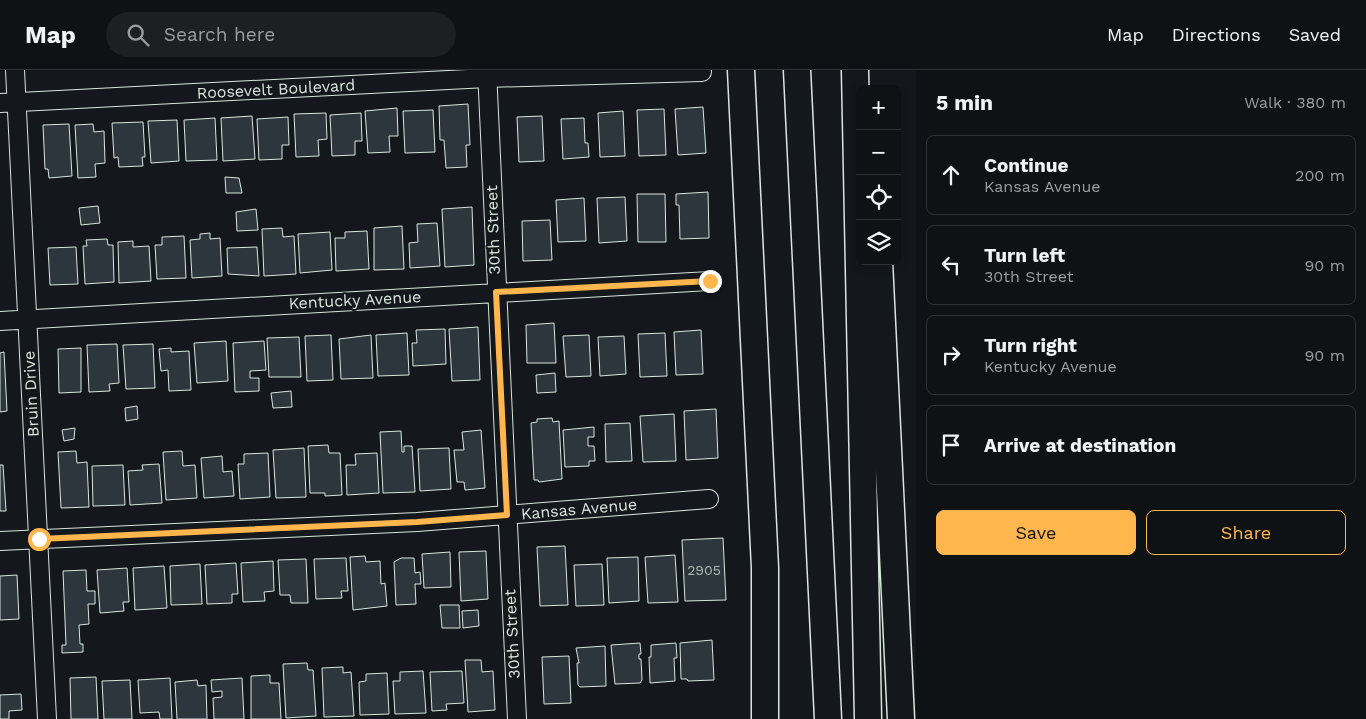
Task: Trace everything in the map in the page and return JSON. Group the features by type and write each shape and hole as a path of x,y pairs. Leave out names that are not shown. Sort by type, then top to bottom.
{"highway":[{"path":"742,70 765,568 765,719"},
{"path":"797,70 828,719"},
{"path":"855,70 868,719"},
{"path":"869,70 870,85"},
{"path":"879,265 899,690 902,719"},
{"path":"820,719 823,619"}],"street":[{"name":"Bruin Drive","path":"15,70 8,102 28,319 47,719"},
{"name":"Roosevelt Boulevard","path":"8,102 487,74 702,72"},
{"name":"30th Street","path":"487,74 517,719"},
{"name":"Kentucky Avenue","path":"0,321 710,281"},
{"name":"Kansas Avenue","path":"0,541 417,522 709,499"}],"building":[{"path":"468,104 470,145 466,145 467,167 446,168 444,140 440,140 439,106"},
{"path":"703,107 706,153 678,155 675,109"},
{"path":"397,108 398,136 389,136 390,152 368,153 365,111"},
{"path":"664,109 666,155 639,156 637,110"},
{"path":"433,110 435,152 405,153 403,111"},
{"path":"623,111 625,156 600,157 598,113"},
{"path":"326,113 327,139 318,140 319,156 296,157 294,114"},
{"path":"361,113 362,141 355,141 355,155 332,156 330,115"},
{"path":"252,116 255,159 223,161 221,118"},
{"path":"542,116 544,161 519,162 517,117"},
{"path":"288,117 289,145 282,145 282,159 259,160 257,119"},
{"path":"215,118 217,160 186,161 184,120"},
{"path":"584,118 585,143 588,143 589,157 563,159 561,119"},
{"path":"177,120 179,161 151,163 148,121"},
{"path":"143,122 145,157 142,157 143,166 119,167 118,157 114,158 112,123"},
{"path":"69,124 72,176 49,178 48,169 45,169 43,125"},
{"path":"93,124 94,132 104,131 105,163 95,164 96,177 78,178 75,125"},
{"path":"225,177 239,178 242,193 226,193"},
{"path":"708,192 709,238 680,239 679,205 676,205 676,194"},
{"path":"637,194 665,194 666,242 638,242"},
{"path":"625,197 627,241 599,243 597,198"},
{"path":"584,198 586,241 558,242 556,200"},
{"path":"98,206 100,223 81,225 79,208"},
{"path":"472,207 474,265 445,267 442,209"},
{"path":"256,209 258,230 237,231 236,212"},
{"path":"550,220 552,260 523,261 522,221"},
{"path":"437,223 440,266 410,268 409,243 418,242 417,224"},
{"path":"402,226 404,269 374,270 374,228"},
{"path":"282,228 283,237 294,236 296,274 264,276 262,229"},
{"path":"367,231 369,269 336,271 335,238 345,238 345,232"},
{"path":"330,232 332,270 300,273 298,234"},
{"path":"210,233 210,239 220,238 222,276 192,278 190,240 200,239 200,234"},
{"path":"184,236 186,278 157,279 155,245 162,245 162,237"},
{"path":"107,239 108,245 113,245 114,282 85,284 83,246 87,246 86,240"},
{"path":"133,241 133,247 149,246 151,281 119,283 118,242"},
{"path":"76,247 78,284 50,285 48,248"},
{"path":"257,247 259,276 228,274 227,248"},
{"path":"554,323 556,363 527,363 526,325"},
{"path":"478,327 480,380 452,381 449,329"},
{"path":"445,329 446,364 413,366 412,343 417,343 416,330"},
{"path":"701,330 703,374 676,375 674,332"},
{"path":"407,333 409,375 378,376 376,335"},
{"path":"665,333 667,376 640,377 638,334"},
{"path":"331,335 333,380 307,381 305,336"},
{"path":"371,335 373,378 341,379 339,339"},
{"path":"589,335 591,376 566,377 563,336"},
{"path":"624,336 626,374 600,376 598,337"},
{"path":"299,337 301,377 269,377 267,338"},
{"path":"226,341 228,381 197,383 194,343"},
{"path":"264,341 266,370 250,371 250,378 259,378 259,391 235,392 233,343"},
{"path":"117,344 119,383 109,384 110,391 89,392 87,345"},
{"path":"153,344 155,388 126,389 123,345"},
{"path":"81,348 81,392 59,393 58,349"},
{"path":"171,348 171,352 189,351 191,390 169,391 168,370 161,371 159,349"},
{"path":"4,352 7,411 0,412 0,353"},
{"path":"555,373 556,392 537,393 536,375"},
{"path":"291,391 292,407 273,408 271,393"},
{"path":"137,406 138,419 126,421 125,408"},
{"path":"716,409 718,458 686,460 684,411"},
{"path":"674,414 676,461 643,462 640,416"},
{"path":"552,418 553,422 559,421 562,479 539,482 534,480 531,423 537,422 537,419"},
{"path":"630,423 632,461 606,462 605,424"},
{"path":"594,427 594,437 588,437 588,446 594,446 595,461 589,461 589,466 565,467 563,430"},
{"path":"75,428 74,439 64,441 62,430"},
{"path":"481,430 485,488 465,490 464,482 457,482 454,450 464,450 462,432"},
{"path":"401,431 402,452 404,452 404,446 412,446 415,492 383,493 380,432"},
{"path":"328,445 329,453 340,453 342,495 325,496 325,493 310,493 308,446"},
{"path":"304,448 306,497 276,498 273,450"},
{"path":"449,448 451,489 420,491 418,449"},
{"path":"76,451 77,463 87,462 89,507 61,508 58,452"},
{"path":"182,451 183,466 195,465 197,498 166,500 163,452"},
{"path":"268,453 270,497 240,499 238,464 244,464 244,454"},
{"path":"377,453 379,493 347,495 346,465 356,465 355,454"},
{"path":"222,456 223,472 232,471 234,496 204,498 201,458"},
{"path":"159,464 162,503 130,505 128,471 143,470 142,465"},
{"path":"0,465 3,465 6,511 0,511"},
{"path":"123,465 125,505 93,506 92,466"},
{"path":"723,538 726,600 685,601 682,540"},
{"path":"565,546 568,605 540,606 537,547"},
{"path":"486,551 488,599 461,601 459,552"},
{"path":"450,552 451,587 424,588 422,554"},
{"path":"675,555 678,602 648,603 645,557"},
{"path":"365,556 366,562 380,561 381,584 385,583 387,606 353,610 350,557"},
{"path":"638,557 639,601 609,603 607,558"},
{"path":"346,558 348,591 341,591 342,598 316,599 314,559"},
{"path":"401,558 414,558 415,573 420,572 421,584 415,584 416,604 396,605 394,562"},
{"path":"306,559 308,603 291,603 290,595 280,595 278,560"},
{"path":"273,561 274,591 264,592 265,601 243,602 241,563"},
{"path":"236,563 238,594 232,594 232,603 207,604 205,565"},
{"path":"200,564 202,604 171,605 170,566"},
{"path":"602,564 604,605 576,606 574,565"},
{"path":"164,566 167,608 135,610 133,568"},
{"path":"127,568 129,602 123,602 124,611 100,613 97,570"},
{"path":"86,570 87,591 95,591 95,604 88,604 89,624 79,625 80,644 83,644 83,652 62,653 62,645 66,645 63,571"},
{"path":"17,575 19,619 0,620 0,576"},
{"path":"440,605 459,605 460,628 442,628"},
{"path":"478,610 479,626 463,628 462,611"},
{"path":"712,640 714,680 688,681 687,679 681,679 680,643"},
{"path":"640,643 641,654 639,654 639,659 641,659 642,680 640,683 615,684 611,645"},
{"path":"676,643 677,658 674,658 675,681 650,683 649,657 651,657 651,645"},
{"path":"605,646 606,686 580,687 578,685 577,663 579,663 576,648"},
{"path":"569,656 571,703 544,704 542,657"},
{"path":"465,660 481,660 482,672 493,671 495,710 468,712"},
{"path":"307,663 308,670 313,670 316,716 286,718 283,664"},
{"path":"343,667 343,673 351,672 354,716 324,717 322,668"},
{"path":"423,671 426,713 395,714 393,681 400,681 400,672"},
{"path":"462,671 464,703 446,704 447,710 432,711 430,672"},
{"path":"387,673 389,714 360,715 359,682 366,681 366,674"},
{"path":"270,675 270,683 279,683 281,719 251,719 251,676"},
{"path":"96,677 98,719 71,719 70,678"},
{"path":"170,678 172,719 160,719 159,712 140,713 138,680"},
{"path":"242,678 244,719 214,719 213,698 222,697 222,691 212,692 211,680"},
{"path":"130,680 132,719 104,719 102,681"},
{"path":"197,680 198,686 206,685 207,719 177,719 175,682"},
{"path":"21,694 22,710 9,711 9,719 0,719 0,695"}],"route":[{"path":"39,539 417,522 507,515 496,292 710,281"}]}
